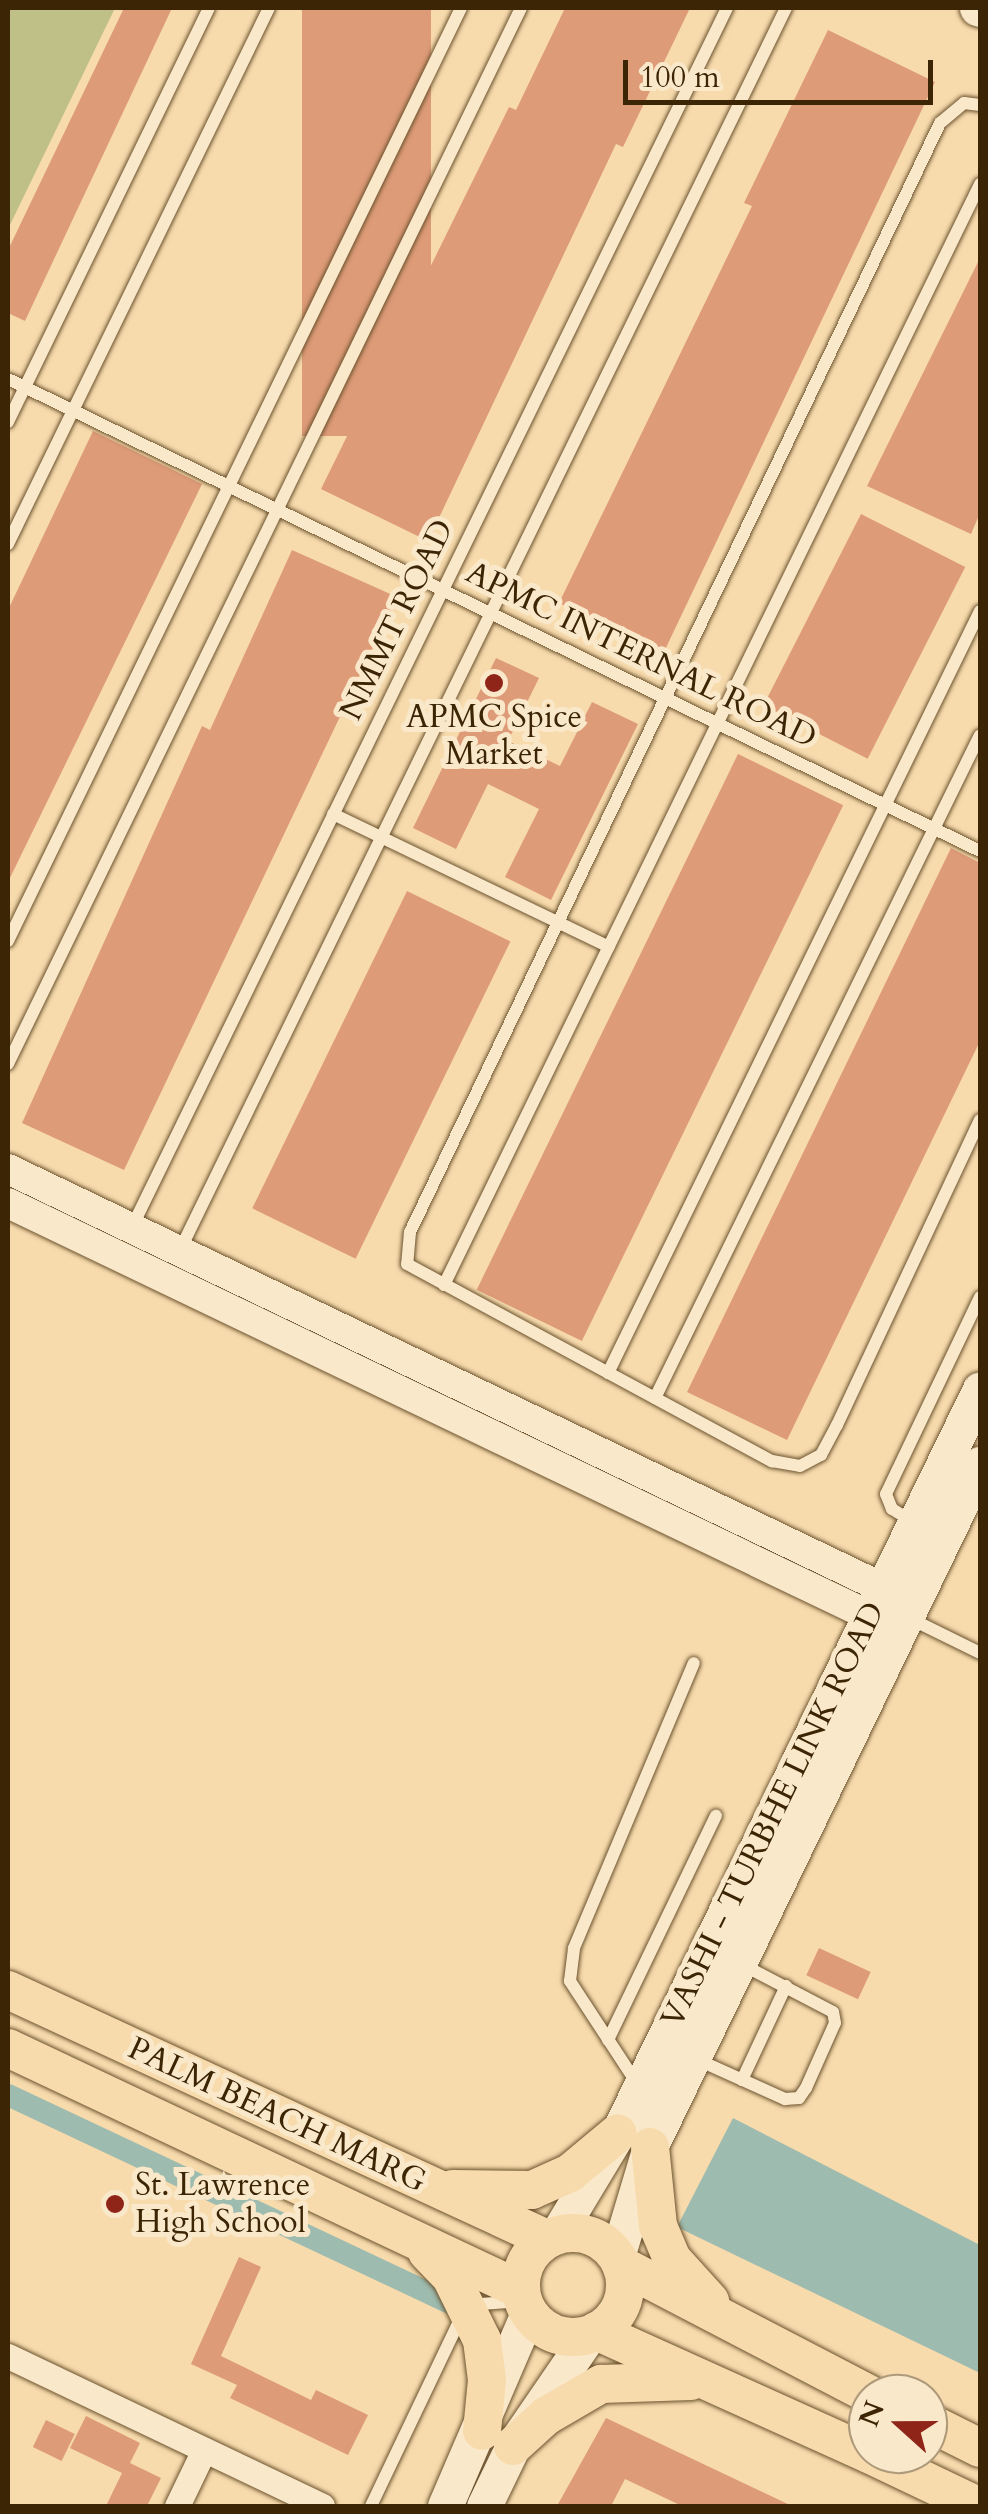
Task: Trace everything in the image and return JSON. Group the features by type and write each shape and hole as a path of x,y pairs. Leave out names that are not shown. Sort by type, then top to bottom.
{"main road":[{"name":"VASHI - TURBHE LINK ROAD","path":"619,2261 640,2088 980,1389"},
{"name":"VASHI - TURBHE LINK ROAD","path":"552,2237 634,2140 693,2058 980,1464"},
{"name":"PALM BEACH MARG","path":"8,1990 436,2188 552,2237"},
{"name":"PALM BEACH MARG","path":"8,2048 413,2237 524,2301"},
{"path":"436,2188 532,2190 634,2140 658,2226 672,2259 751,2337"},
{"path":"484,2506 524,2301 528,2259 552,2237 590,2236 619,2261 751,2337 848,2384"},
{"path":"413,2237 468,2305 482,2340 498,2438"},
{"path":"445,2506 498,2438 623,2299 619,2261"},
{"path":"524,2301 555,2334 592,2333 728,2386 848,2444"},
{"path":"498,2438 601,2384 668,2378 728,2386"},
{"path":"948,2432 980,2448"},
{"path":"910,2474 978,2506"}],"street":[{"path":"8,1169 180,1251 877,1602"},
{"path":"8,1203 166,1279 907,1616"},
{"path":"8,2356 322,2506"},
{"path":"176,2506 204,2450"}],"lane":[{"path":"8,422 209,8"},
{"path":"8,544 269,8"},
{"path":"8,941 462,8"},
{"path":"8,1064 521,8"},
{"name":"NMMT ROAD","path":"118,1256 727,8"},
{"path":"166,1279 781,9"},
{"path":"980,105 964,103 940,123 670,700 410,1232 407,1264 772,1460 800,1466 821,1455 980,1120"},
{"path":"444,1286 980,184"},
{"name":"APMC INTERNAL ROAD","path":"8,379 980,850"},
{"path":"608,1373 980,611"},
{"path":"655,1398 980,735"},
{"path":"333,814 609,947"},
{"path":"915,1523 892,1509 886,1494 980,1297"},
{"path":"907,1616 980,1653"},
{"path":"640,2088 570,1981 574,1948 694,1663"},
{"path":"608,2040 716,1816"},
{"path":"693,2058 785,2099 799,2098 806,2088 835,2023 824,2005 739,1963"},
{"path":"742,2080 786,1986"},
{"path":"372,2506 468,2305 524,2301"}],"green space":[{"path":"8,8 115,8 8,229"}],"shaded area":[{"path":"733,2118 980,2245 980,2373 677,2227"}],"building":[{"path":"124,8 172,8 25,321 8,313 8,250"},
{"path":"302,8 431,8 431,436 302,436"},
{"path":"565,8 690,8 623,147 616,144 428,541 321,489 509,107 516,110"},
{"path":"828,30 935,82 663,654 559,603 752,206 744,203"},
{"path":"980,258 980,513 971,534 867,486"},
{"path":"93,431 202,484 8,882 8,610"},
{"path":"861,514 965,567 868,759 763,706"},
{"path":"292,550 397,597 124,1170 22,1123 202,726 210,730"},
{"path":"496,658 539,678 508,741 560,766 592,702 638,724 551,900 505,877 539,809 488,784 456,849 413,828"},
{"path":"738,754 843,805 582,1341 477,1290"},
{"path":"951,848 980,863 980,1041 787,1440 687,1392"},
{"path":"407,891 510,941 356,1259 252,1208"},
{"path":"819,1948 871,1972 858,1999 806,1975"},
{"path":"239,2257 261,2267 221,2356 311,2400 316,2390 368,2415 348,2455 230,2398 237,2385 191,2364"},
{"path":"86,2416 140,2443 130,2463 161,2478 147,2506 106,2506 122,2473 70,2448"},
{"path":"606,2418 792,2506 682,2506 625,2479 611,2506 557,2506"},
{"path":"46,2420 75,2434 62,2461 33,2447"}],"waterway":[{"path":"8,2095 451,2303"}],"place":[{"name":"APMC Spice Market","path":"494,683"},
{"name":"St. Lawrence High School","path":"115,2204"}]}
